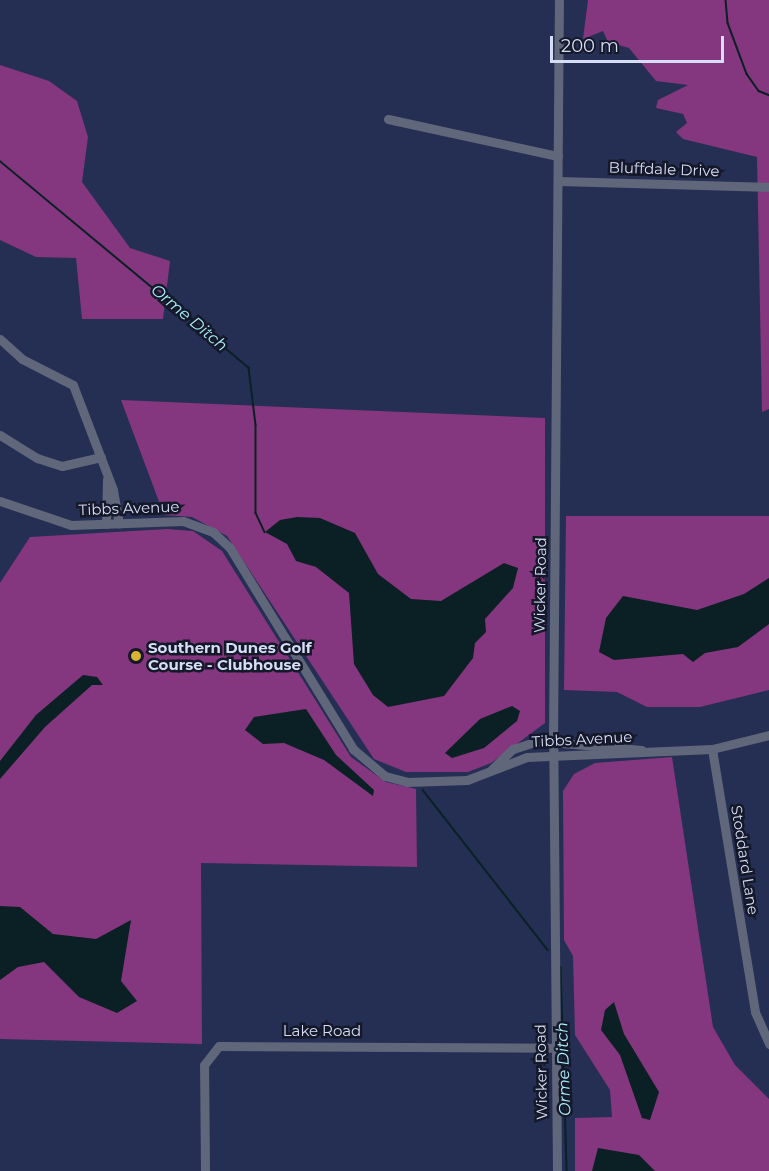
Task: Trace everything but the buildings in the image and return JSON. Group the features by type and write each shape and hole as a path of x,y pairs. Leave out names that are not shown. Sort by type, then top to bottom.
{"street":[{"name":"Wicker Road","path":"557,1171 553,741 559,0"},
{"path":"388,119 558,156"},
{"name":"Bluffdale Drive","path":"559,181 769,187"},
{"path":"0,339 22,359 73,385 101,457 119,523"},
{"path":"0,435 37,458 63,465 101,457"},
{"path":"106,524 107,477"},
{"name":"Tibbs Avenue","path":"0,501 50,521 106,524 183,521 223,540 368,764 407,782 468,780 527,757 553,758 644,751 712,749 769,735"},
{"name":"Tibbs Avenue","path":"489,773 520,745 553,741 644,751"},
{"name":"Stoddard Lane","path":"712,749 755,1012 769,1044"},
{"name":"Lake Road","path":"205,1171 204,1065 219,1046 556,1048"}],"shaded area":[{"path":"588,0 769,0 769,409 762,412 757,157 683,139 676,132 687,123 683,114 656,108 658,100 688,85 656,81 629,48 608,42 603,31 583,39"},
{"path":"0,65 49,81 77,101 88,137 82,182 130,248 170,261 163,319 82,319 76,258 36,257 0,240"},
{"path":"121,400 545,418 545,723 491,763 468,772 406,772 374,759 227,536 192,517 164,515"},
{"path":"566,516 769,516 769,690 700,707 647,707 617,692 564,690"},
{"path":"297,517 320,518 355,533 378,574 411,599 441,601 504,563 518,568 513,588 485,619 486,632 475,643 473,658 444,696 388,707 373,695 354,664 349,593 316,567 296,561 287,544 265,532 280,520"},
{"path":"167,529 193,531 222,551 351,757 386,782 416,789 417,867 201,863 202,1044 0,1039 0,583 30,537"},
{"path":"769,578 769,624 738,647 705,653 693,662 683,654 614,660 599,652 606,618 623,596 697,610 744,594"},
{"path":"83,675 97,677 103,685 92,685 45,727 0,779 0,761 36,715"},
{"path":"512,706 520,711 517,721 484,748 452,758 445,753 480,719"},
{"path":"306,709 336,755 374,790 373,796 324,760 284,743 263,744 245,730 254,717"},
{"path":"672,757 713,1027 735,1065 769,1099 769,1171 575,1171 575,1118 612,1117 610,1090 575,1035 573,956 564,940 563,791 574,774 595,763"},
{"path":"0,906 20,907 53,934 96,939 131,920 121,981 137,1001 117,1013 79,997 44,962 18,967 0,980"},
{"path":"614,1002 624,1034 659,1092 650,1120 642,1118 620,1055 601,1030 605,1010"},
{"path":"598,1148 639,1155 655,1171 592,1171"}],"waterway":[{"path":"726,0 728,23 747,74 759,91 769,95"},
{"name":"Orme Ditch","path":"0,161 249,368 256,425 256,513 265,532"},
{"name":"Orme Ditch","path":"423,790 548,950"},
{"name":"Orme Ditch","path":"561,967 567,1171"}],"place":[{"name":"Southern Dunes Golf Course - Clubhouse","path":"136,656"}]}
